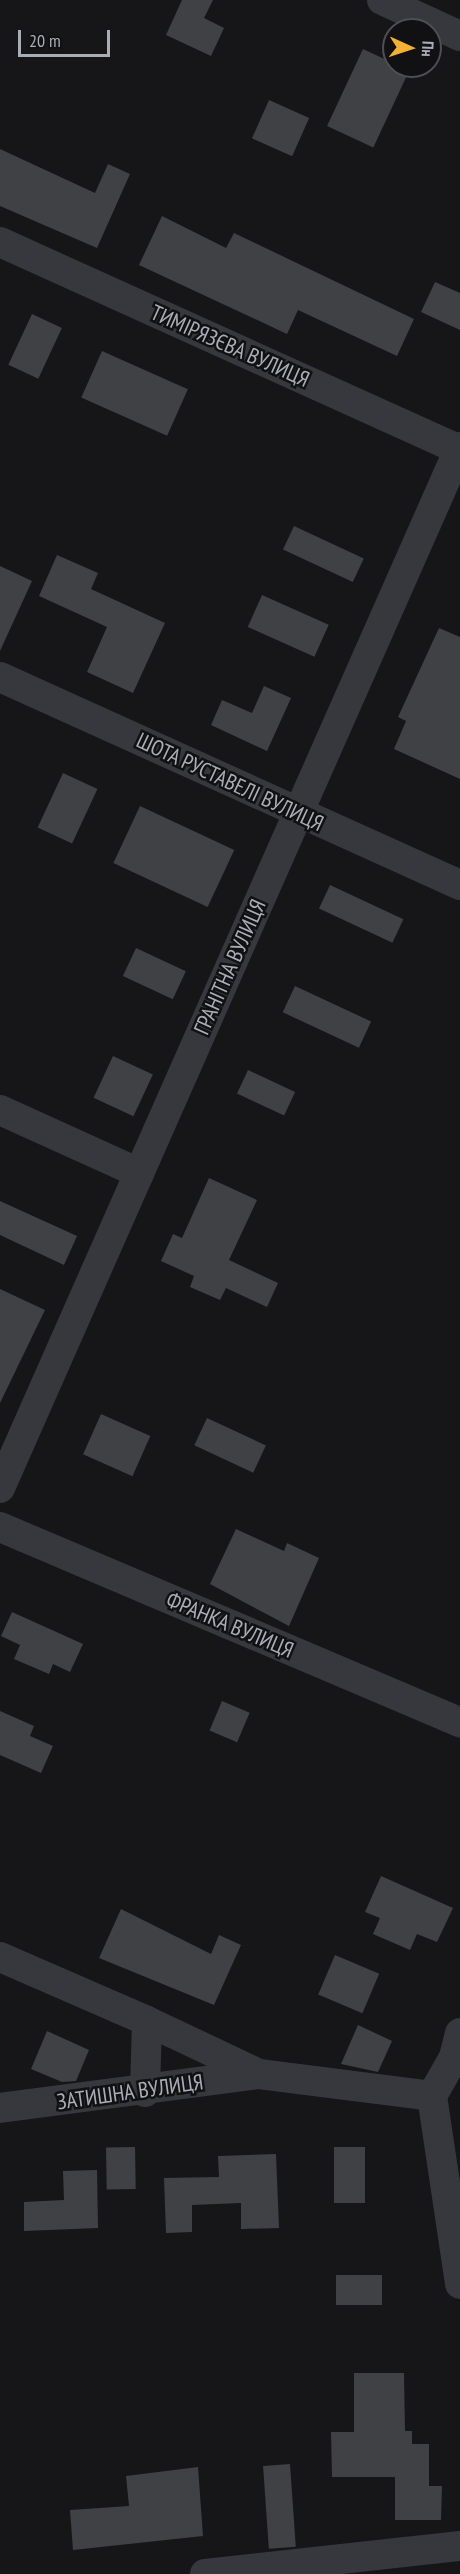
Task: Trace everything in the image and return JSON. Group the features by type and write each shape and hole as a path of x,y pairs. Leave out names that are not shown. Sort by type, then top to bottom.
{"street":[{"path":"382,0 460,36"},
{"name":"ТИМІРЯЗЄВА ВУЛИЦЯ","path":"0,242 460,449"},
{"name":"ГРАНІТНА ВУЛИЦЯ","path":"0,1488 460,449"},
{"name":"ШОТА РУСТАВЕЛІ ВУЛИЦЯ","path":"0,677 298,814 460,885"},
{"path":"0,1110 139,1173"},
{"name":"ФРАНКА ВУЛИЦЯ","path":"0,1527 460,1722"},
{"path":"0,1957 147,2021 259,2074 432,2096"},
{"path":"145,2092 147,2021"},
{"path":"460,2033 432,2096 460,2284"},
{"name":"ЗАТИШНА ВУЛИЦЯ","path":"0,2108 145,2092 259,2074"},
{"path":"205,2574 460,2546"}],"building":[{"path":"182,0 213,0 204,18 224,28 211,56 166,35"},
{"path":"363,49 382,58 382,78 406,78 373,148 327,126"},
{"path":"269,100 309,118 292,156 252,138"},
{"path":"0,149 95,193 108,164 130,174 97,248 0,206"},
{"path":"162,216 226,248 234,233 414,319 397,356 298,310 287,334 139,265"},
{"path":"435,282 460,293 460,330 421,312"},
{"path":"32,314 62,328 38,379 8,365"},
{"path":"102,351 188,389 167,436 81,398"},
{"path":"294,526 364,559 353,582 283,550"},
{"path":"57,555 98,573 91,589 165,623 133,693 87,672 107,627 39,596"},
{"path":"0,566 32,581 0,651"},
{"path":"262,595 329,625 314,657 248,627"},
{"path":"439,628 460,637 460,779 394,749 406,721 398,717"},
{"path":"264,686 291,698 267,751 211,725 222,700 252,713"},
{"path":"63,773 97,789 72,843 38,827"},
{"path":"140,806 234,850 208,907 113,863"},
{"path":"330,885 403,919 392,943 319,909"},
{"path":"136,948 186,971 173,999 123,976"},
{"path":"295,986 371,1021 359,1048 283,1012"},
{"path":"113,1056 153,1075 133,1116 94,1098"},
{"path":"248,1070 295,1092 284,1116 237,1094"},
{"path":"209,1178 257,1200 229,1260 278,1283 267,1307 226,1288 220,1300 190,1287 194,1276 161,1261 173,1234 182,1238"},
{"path":"0,1201 77,1236 64,1265 0,1235"},
{"path":"0,1289 45,1310 0,1403"},
{"path":"101,1414 150,1436 132,1476 83,1454"},
{"path":"207,1418 266,1445 253,1473 194,1445"},
{"path":"236,1529 284,1551 287,1543 319,1558 289,1626 210,1584"},
{"path":"12,1612 83,1644 70,1672 53,1664 49,1674 14,1659 20,1645 1,1636"},
{"path":"222,1701 250,1713 237,1742 209,1730"},
{"path":"0,1711 34,1726 30,1736 53,1746 41,1773 0,1755"},
{"path":"381,1876 453,1908 437,1942 417,1934 410,1950 373,1934 380,1918 365,1912"},
{"path":"121,1909 211,1954 219,1935 241,1945 214,2005 99,1958"},
{"path":"335,1955 379,1974 362,2013 318,1995"},
{"path":"358,2025 392,2041 378,2072 341,2064"},
{"path":"47,2031 89,2050 76,2081 62,2082 31,2069"},
{"path":"135,2147 136,2189 107,2189 106,2148"},
{"path":"334,2147 365,2147 365,2203 334,2203"},
{"path":"276,2154 279,2228 241,2229 241,2203 192,2205 192,2232 166,2233 164,2178 219,2177 218,2156"},
{"path":"97,2170 98,2228 24,2231 24,2202 64,2200 63,2171"},
{"path":"336,2275 382,2275 382,2305 336,2305"},
{"path":"354,2373 404,2373 405,2431 412,2431 412,2444 429,2444 429,2486 442,2486 441,2520 395,2520 395,2477 332,2477 331,2432 354,2432"},
{"path":"290,2464 296,2547 269,2549 263,2466"},
{"path":"198,2467 203,2536 73,2550 70,2510 129,2506 126,2476"}]}
